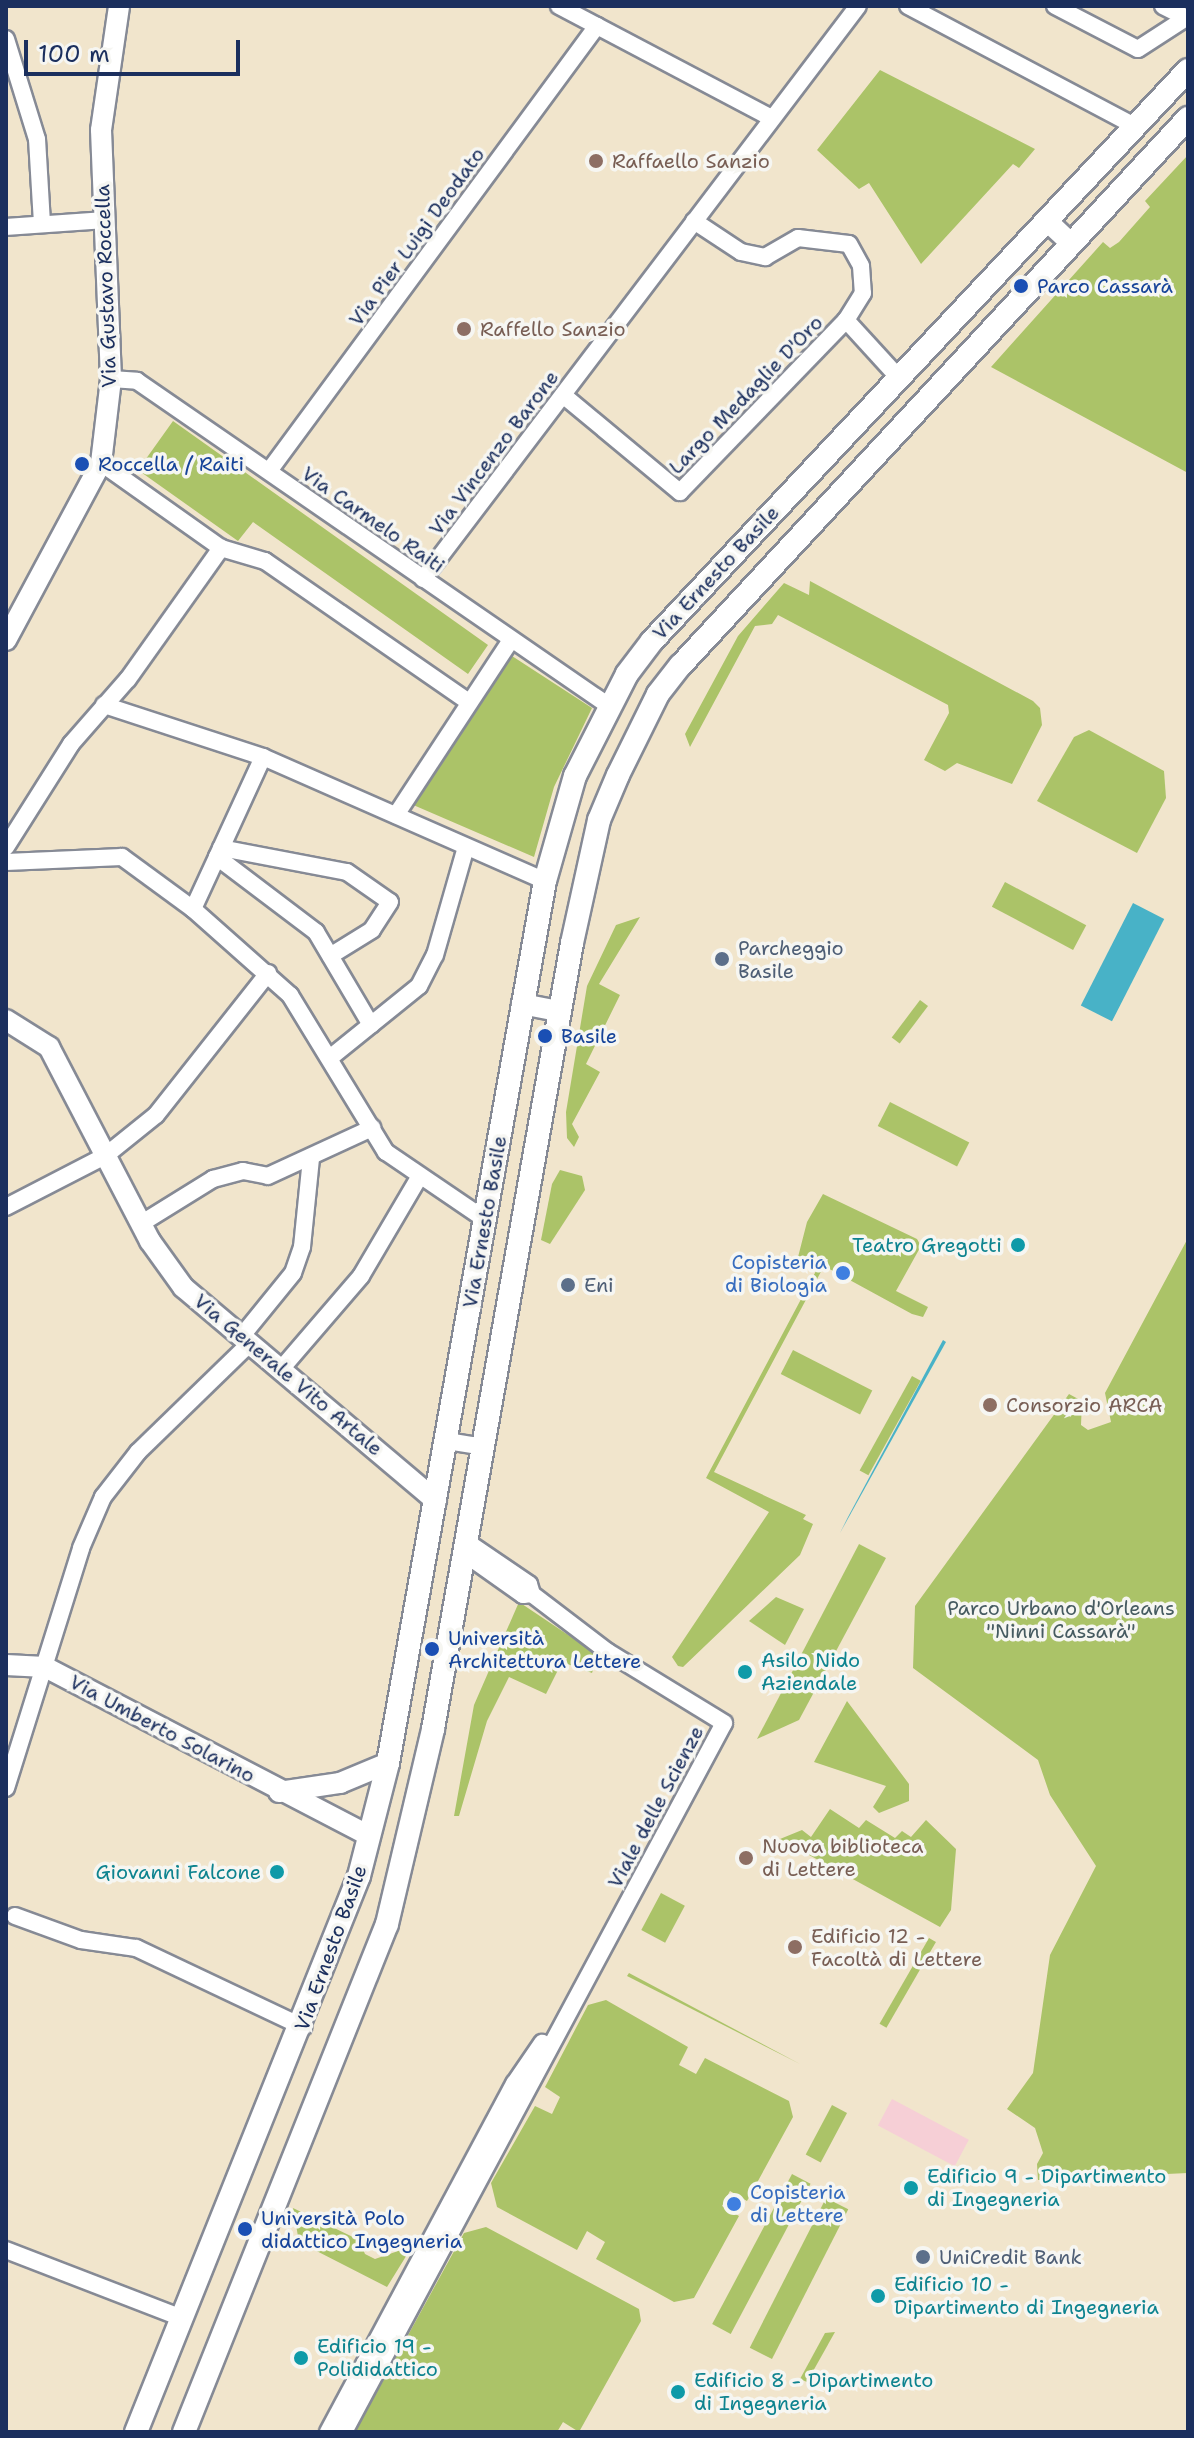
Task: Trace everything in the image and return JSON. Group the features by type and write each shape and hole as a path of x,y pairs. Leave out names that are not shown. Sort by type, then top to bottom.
{"main road":[{"name":"Via Ernesto Basile","path":"136,2432 303,2027 348,1910 370,1836 388,1763 545,881 575,776 609,706 652,641 1188,70"},
{"name":"Via Ernesto Basile","path":"184,2432 387,1924 433,1729 559,1011 599,820 658,694 1188,118"}],"street":[{"name":"Via Gustavo Roccella","path":"6,640 101,463 111,379 101,130 119,6"},
{"path":"559,6 771,118"},
{"name":"Via Vincenzo Barone","path":"423,579 858,6"},
{"path":"908,6 1135,126"},
{"path":"1055,6 1138,49 1187,18"},
{"path":"1163,6 1187,18"},
{"name":"Via Pier Luigi Deodato","path":"269,471 597,26"},
{"path":"6,39 37,139 42,224"},
{"path":"6,227 105,220"},
{"path":"1046,220 1072,244"},
{"path":"694,221 741,252 765,257 798,238 849,244 861,266 863,293 846,320 898,377"},
{"name":"Largo Medaglie D'Oro","path":"563,395 680,492 846,320"},
{"name":"Via Carmelo Raiti","path":"111,379 137,381 609,706"},
{"path":"101,463 221,548 265,561 469,702"},
{"path":"6,847 71,744 104,705 221,548"},
{"path":"396,815 511,640"},
{"path":"104,705 263,757 545,881"},
{"path":"193,909 263,757"},
{"path":"331,1057 419,986 435,955 466,847"},
{"path":"219,852 316,932 371,1025"},
{"path":"219,852 347,872 390,902 372,930 330,956"},
{"path":"6,862 122,857 193,909 290,995 331,1057 386,1152 486,1220"},
{"path":"6,1207 105,1156 156,1115 268,973"},
{"path":"522,1004 559,1011"},
{"name":"Via Generale Vito Artale","path":"6,1020 49,1047 142,1223 183,1287 436,1501"},
{"path":"142,1223 213,1179 243,1171 268,1176 311,1159 372,1128"},
{"path":"6,1788 81,1548 103,1497 138,1452 245,1341 293,1273 302,1247 311,1159"},
{"path":"282,1368 361,1276 420,1176"},
{"path":"447,1441 484,1447"},
{"name":"Viale delle Scienze","path":"328,2432 364,2376 724,1723 608,1652 466,1548"},
{"path":"6,1665 45,1667"},
{"name":"Via Umberto Solarino","path":"45,1667 279,1792 370,1836"},
{"name":"Via Umberto Solarino","path":"279,1792 340,1783 388,1763"},
{"path":"10,1914 81,1940 136,1948 303,2027"},
{"path":"6,2250 182,2318"},
{"path":"364,2376 400,2311"},
{"name":"Viale delle Scienze","path":"337,2432 364,2376"},
{"name":"Viale delle Scienze","path":"344,2432 364,2376"}],"shaded area":[{"path":"892,2099 969,2140 955,2166 878,2125"}],"green space":[{"path":"880,70 1035,149 1019,168 1013,164 921,264 869,183 859,189 817,150"},
{"path":"1188,155 1188,473 991,367 1103,242 1110,248 1119,242 1150,207 1145,201"},
{"path":"173,421 488,645 468,674 253,522 238,541 138,470"},
{"path":"810,581 1033,701 1040,708 1042,725 1012,784 957,763 945,771 924,760 949,713 948,705 778,615 772,624 755,626 690,747 685,734 738,636 784,583 809,595"},
{"path":"512,656 592,708 554,787 534,857 411,804"},
{"path":"1089,730 1164,771 1166,798 1137,853 1037,801 1074,737"},
{"path":"1005,882 1086,925 1073,950 992,907"},
{"path":"640,917 599,984 620,995 586,1064 600,1072 572,1124 579,1137 574,1147 567,1138 566,1112 587,986 616,925"},
{"path":"920,1000 928,1006 900,1044 892,1038"},
{"path":"890,1102 969,1142 957,1166 878,1126"},
{"path":"560,1170 582,1176 585,1190 550,1244 541,1240 552,1184"},
{"path":"823,1194 917,1239 921,1246 896,1291 928,1307 923,1317 912,1314 824,1266 714,1472 806,1515 803,1519 813,1524 800,1555 683,1667 678,1666 672,1657 769,1512 706,1478 816,1271 797,1261 807,1222"},
{"name":"Parco Urbano d'Orleans \"Ninni Cassarà\"","path":"1188,1238 1188,2173 1038,2180 1037,2164 1043,2153 1035,2128 1007,2109 1033,2073 1050,1955 1096,1866 1050,1795 1038,1760 913,1668 915,1606 1069,1394 1082,1401 1081,1425 1088,1430 1111,1422 1105,1393"},
{"path":"793,1350 872,1390 860,1414 781,1374"},
{"path":"912,1376 921,1381 868,1475 860,1470"},
{"path":"859,1544 886,1558 799,1720 757,1739"},
{"path":"776,1597 804,1609 785,1645 749,1621"},
{"path":"519,1602 598,1655 592,1673 562,1662 546,1694 509,1677 487,1721 459,1816 454,1816 474,1705"},
{"path":"847,1701 909,1784 909,1801 879,1813 873,1807 886,1786 814,1762"},
{"path":"830,1809 859,1828 866,1820 895,1838 902,1831 911,1837 926,1820 956,1849 951,1910 940,1927 780,1839 802,1830 811,1837"},
{"path":"661,1893 685,1906 665,1943 641,1930"},
{"path":"929,1938 936,1942 886,2028 879,2024"},
{"path":"629,1973 800,2064 627,1976"},
{"path":"606,2000 688,2047 679,2065 696,2074 705,2058 789,2101 793,2117 747,2201 730,2191 722,2206 739,2216 694,2298 674,2302 596,2259 605,2242 587,2231 577,2250 497,2207 491,2183 535,2106 552,2114 560,2097 545,2087 588,2005"},
{"path":"832,2105 847,2113 821,2162 806,2154"},
{"path":"792,2174 811,2184 731,2334 712,2324"},
{"path":"826,2198 848,2209 772,2359 750,2348"},
{"path":"293,2208 359,2240 365,2254 375,2259 401,2250 408,2253 387,2287 299,2242"},
{"path":"486,2227 639,2309 641,2321 579,2432 563,2422 557,2432 355,2432 464,2233"},
{"path":"835,2332 807,2382 800,2379 825,2333"}],"water":[{"path":"1133,903 1164,919 1112,1021 1081,1005"},
{"path":"943,1340 946,1342 840,1533 848,1517"}],"place":[{"name":"Raffaello Sanzio","path":"596,161"},
{"name":"Parco Cassarà","path":"1021,286"},
{"name":"Raffello Sanzio","path":"464,329"},
{"name":"Roccella / Raiti","path":"82,464"},
{"name":"Parcheggio Basile","path":"722,959"},
{"name":"Basile","path":"545,1036"},
{"name":"Teatro Gregotti","path":"1018,1245"},
{"name":"Copisteria di Biologia","path":"843,1273"},
{"name":"Eni","path":"568,1285"},
{"name":"Consorzio ARCA","path":"990,1405"},
{"name":"Università Architettura Lettere","path":"432,1649"},
{"name":"Asilo Nido Aziendale","path":"745,1672"},
{"name":"Nuova biblioteca di Lettere","path":"746,1858"},
{"name":"Giovanni Falcone","path":"277,1872"},
{"name":"Edificio 12 - Facoltà di Lettere","path":"795,1947"},
{"name":"Edificio 9 - Dipartimento di Ingegneria","path":"911,2188"},
{"name":"Copisteria di Lettere","path":"734,2204"},
{"name":"Università Polo didattico Ingegneria","path":"245,2229"},
{"name":"UniCredit Bank","path":"923,2257"},
{"name":"Edificio 10 - Dipartimento di Ingegneria","path":"878,2296"},
{"name":"Edificio 19 - Polididattico","path":"301,2358"},
{"name":"Edificio 8 - Dipartimento di Ingegneria","path":"678,2392"}]}
